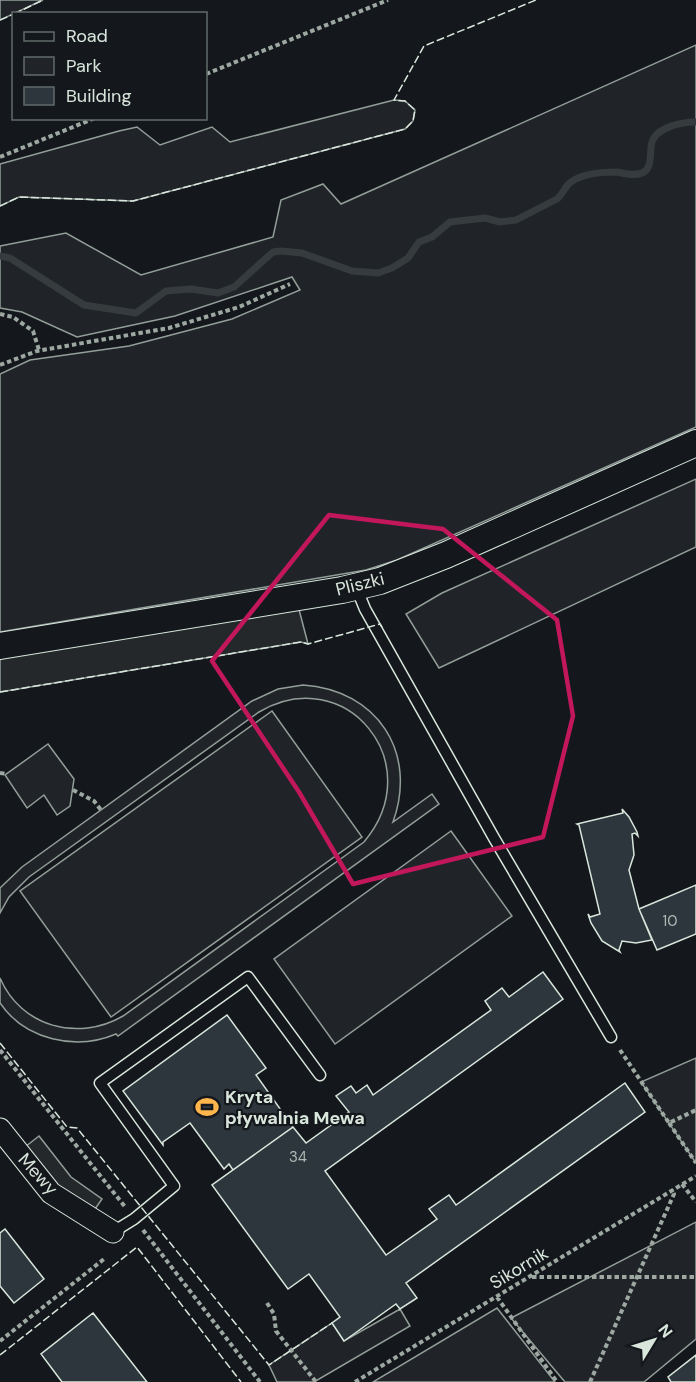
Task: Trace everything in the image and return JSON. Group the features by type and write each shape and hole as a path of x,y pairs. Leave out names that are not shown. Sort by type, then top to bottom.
{"street":[{"name":"Pliszki","path":"0,646 380,581 446,555 696,442"},
{"name":"Mewy","path":"0,1129 51,1193 113,1232"}],"lane":[{"path":"356,586 365,609 494,838 611,1037"},
{"path":"113,1232 134,1219 174,1186 100,1083 248,977 320,1075"}],"path":[{"path":"207,74 388,0"},
{"path":"0,157 90,120"},
{"path":"0,366 39,351 169,328 239,307 290,284"},
{"path":"0,314 13,317 33,331 39,351"},
{"path":"0,772 7,774"},
{"path":"73,790 94,801 100,810"},
{"path":"611,1037 696,1163"},
{"path":"0,1050 260,1382"},
{"path":"669,1123 696,1110"},
{"name":"Sikornik","path":"355,1382 696,1176"},
{"path":"682,1184 696,1202"},
{"path":"590,1382 674,1194 672,1190"},
{"path":"0,1341 104,1259"},
{"path":"530,1277 696,1277"},
{"path":"497,1297 556,1382"},
{"path":"267,1302 274,1314 276,1331 316,1382"}],"highlighted area":[{"path":"329,515 443,529 557,620 573,716 543,837 353,884 299,792 212,661"}],"green space":[{"path":"0,0 43,0 17,12 12,12 12,14 0,20"},
{"path":"696,45 696,427 397,560 366,570 0,632 0,374 30,360 129,346 232,319 300,290 292,277 175,316 77,337 22,312 0,308 0,246 66,233 141,275 273,237 281,200 323,184 341,204"},
{"path":"394,100 405,101 415,110 413,121 405,129 133,201 19,197 0,206 0,164 119,131 137,127 160,145 212,127 230,142"},
{"path":"696,479 696,547 439,668 406,614 442,593"},
{"path":"303,685 329,689 352,699 371,712 385,729 395,749 400,772 399,796 393,822 432,794 439,804 118,1036 116,1034 85,1042 52,1039 37,1034 11,1016 0,1003 0,978 9,995 22,1008 52,1025 88,1028 106,1024 123,1016 364,842 382,812 388,782 383,753 369,729 348,710 321,700 291,700 259,712 29,877 9,897 0,913 0,888 22,867 252,701 278,689"},
{"path":"272,711 362,837 111,1017 20,891"},
{"path":"48,744 74,779 70,806 57,815 44,795 27,808 5,775"},
{"path":"451,831 512,916 335,1044 274,959"},
{"path":"696,1058 696,1163 641,1082"},
{"path":"696,1222 696,1339 644,1382 565,1382 511,1318"},
{"path":"497,1308 555,1382 373,1382"},
{"path":"400,1309 410,1326 314,1382 277,1382 269,1365 332,1323 344,1341"}],"shaded area":[{"path":"296,598 308,644 301,642 0,692 0,646"},
{"path":"39,1136 71,1177 102,1199 93,1212 59,1188 25,1147"}],"building":[{"path":"622,809 629,817 638,836 635,833 632,834 634,855 629,870 639,909 652,940 636,943 622,941 620,952 602,941 591,923 588,914 590,917 600,914 577,824 623,813"},
{"path":"696,885 696,934 657,950 639,909"},
{"path":"543,972 563,999 325,1171 386,1255 437,1219 429,1209 449,1195 456,1205 625,1083 645,1112 406,1283 417,1298 400,1309 396,1304 344,1341 332,1323 340,1317 309,1274 288,1289 212,1185 293,1127 306,1143 349,1112 336,1096 351,1086 356,1093 367,1085 373,1095 491,1010 485,1001 502,988 509,997"},
{"name":"Kryta pływalnia Mewa","path":"227,1015 266,1068 256,1075 293,1127 233,1170 229,1164 224,1169 190,1123 163,1142 163,1145 123,1091"},
{"path":"5,1229 44,1279 14,1303 0,1286 0,1233"},
{"path":"93,1313 147,1382 62,1382 41,1354"},
{"path":"696,1355 696,1382 671,1382 668,1377"}],"waterway":[{"path":"0,256 10,258 84,305 136,313 166,291 191,289 218,293 234,287 273,252 302,253 352,271 378,273 408,258 419,242 432,237 450,222 485,218 500,222 516,220 557,199 569,184 581,177 605,172 634,174 644,172 650,163 652,142 659,133 677,124 696,122"}],"fence":[{"path":"18,12 43,0"},
{"path":"0,206 19,197 133,201 405,129 413,121 415,110 405,101 394,100 424,46 536,0"},
{"path":"0,20 12,15"},
{"path":"0,692 301,642 308,644 380,624 382,627"},
{"path":"0,1043 67,1127 77,1128 269,1365 332,1323"},
{"path":"0,1355 137,1247 241,1382"}],"place":[{"name":"Kryta pływalnia Mewa","path":"207,1107"}]}
